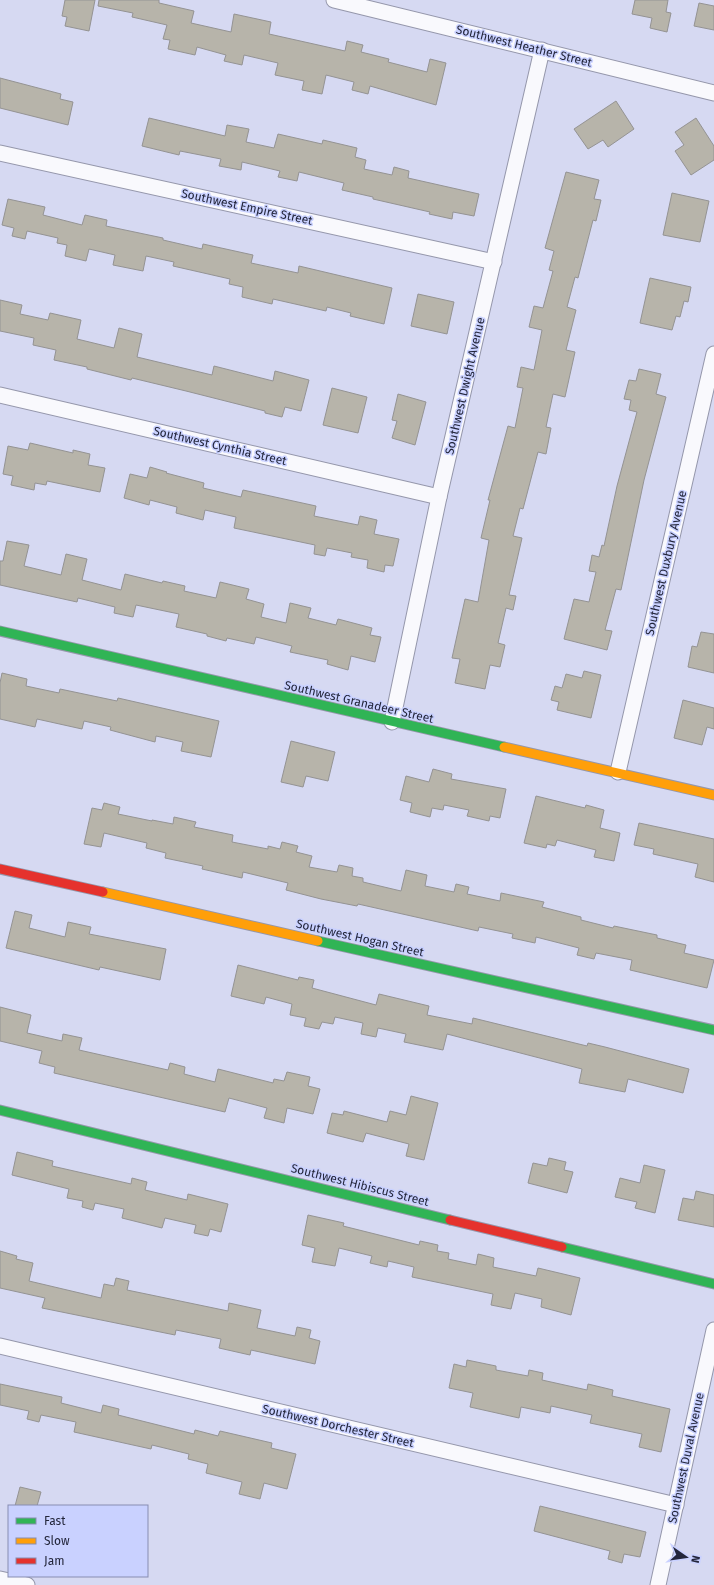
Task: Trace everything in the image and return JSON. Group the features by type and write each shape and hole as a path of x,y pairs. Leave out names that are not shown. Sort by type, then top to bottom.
{"street":[{"name":"Southwest Heather Street","path":"334,0 714,93"},
{"name":"Southwest Dwight Avenue","path":"392,722 439,498 542,50"},
{"name":"Southwest Empire Street","path":"0,153 494,262"},
{"name":"Southwest Duxbury Avenue","path":"618,772 714,354"},
{"name":"Southwest Cynthia Street","path":"0,395 439,498"},
{"name":"Southwest Granadeer Street","path":"0,631 714,795"},
{"name":"Southwest Hogan Street","path":"0,869 714,1030"},
{"name":"Southwest Hibiscus Street","path":"0,1110 714,1284"},
{"name":"Southwest Duval Avenue","path":"658,1585 714,1330"},
{"name":"Southwest Dorchester Street","path":"0,1346 676,1505"},
{"path":"0,1578 27,1585"}],"building":[{"path":"65,0 95,0 89,31 65,26 67,17 62,16"},
{"path":"99,0 159,0 159,3 194,11 191,23 231,32 234,14 271,22 269,34 345,51 347,41 363,45 361,52 389,59 388,62 427,72 430,59 446,63 436,105 370,86 368,94 352,90 354,82 326,75 322,94 302,90 304,81 275,75 278,63 244,55 242,65 224,61 226,55 197,47 195,55 168,49 170,40 163,39 167,25 132,17 133,13 98,6"},
{"path":"635,0 668,0 666,12 671,13 667,32 650,28 652,18 632,14"},
{"path":"699,3 714,6 714,30 694,26"},
{"path":"0,78 61,94 60,99 73,102 68,125 0,108"},
{"path":"616,101 634,129 608,147 603,140 588,149 574,129"},
{"path":"149,118 225,136 227,125 249,129 246,142 274,148 278,134 322,144 323,140 357,148 355,157 366,160 364,169 392,175 394,167 409,171 408,178 479,194 474,216 453,212 452,219 342,190 344,183 299,172 297,181 278,177 280,171 242,162 241,170 219,166 221,159 180,151 179,155 142,146"},
{"path":"696,118 714,146 714,160 691,175 675,151 684,145 675,132"},
{"path":"566,172 599,180 594,199 601,200 596,221 593,220 578,278 575,277 567,307 576,310 566,350 575,352 565,397 553,394 546,427 551,428 546,454 538,452 523,509 520,508 513,536 522,538 509,595 516,596 513,610 506,608 498,643 505,645 500,667 490,665 485,689 455,683 460,659 452,658 465,599 478,602 489,540 481,538 490,500 488,500 508,426 515,428 523,388 517,387 521,367 534,370 542,330 529,327 534,306 543,308 553,271 549,270 554,251 545,248"},
{"path":"672,193 709,201 700,242 663,235"},
{"path":"8,199 45,207 43,215 82,225 85,215 107,220 106,226 163,238 163,240 202,249 203,244 253,255 251,263 298,273 299,266 392,288 384,324 350,316 351,313 327,307 326,311 273,299 272,304 242,297 243,287 229,284 230,279 173,266 174,262 146,256 143,271 113,265 115,255 89,249 86,261 65,256 67,245 57,243 58,238 27,231 25,239 12,236 14,228 2,225"},
{"path":"650,278 691,287 688,302 684,301 680,317 676,316 672,330 640,323"},
{"path":"418,294 454,302 447,334 411,326"},
{"path":"0,300 22,305 20,314 48,320 50,313 81,320 77,339 114,348 119,328 142,334 137,357 212,375 214,366 273,381 275,371 309,380 301,411 285,407 282,417 265,413 265,411 186,391 132,378 131,380 87,369 87,367 54,360 56,350 33,345 34,338 0,331"},
{"path":"639,369 661,374 656,394 666,397 644,480 621,590 616,589 605,630 612,631 607,650 564,639 574,599 589,602 596,572 589,571 592,555 599,557 602,545 604,546 617,486 637,412 629,410 631,400 624,399 629,380 636,381"},
{"path":"332,388 367,397 358,433 323,425"},
{"path":"398,394 426,402 415,445 392,438 397,421 392,420"},
{"path":"30,443 73,453 73,450 90,454 88,465 105,468 100,492 47,481 46,485 35,483 34,490 11,485 13,476 3,474 8,446 28,450"},
{"path":"150,467 167,472 166,473 204,483 203,488 241,497 243,490 316,506 314,516 358,525 360,516 377,520 374,534 399,539 393,566 385,565 384,572 367,568 368,560 351,557 352,553 327,548 325,556 314,554 315,545 234,528 236,517 205,510 203,520 176,513 177,507 150,500 149,505 124,498 130,474 147,478"},
{"path":"7,541 29,545 24,566 61,575 66,554 87,559 82,580 121,590 125,574 162,583 163,581 185,586 184,591 216,598 220,582 249,589 246,599 264,604 261,617 286,623 290,603 311,608 308,618 336,625 338,619 372,628 370,635 381,637 375,662 351,656 348,670 327,664 328,660 290,652 292,646 256,637 254,644 227,638 226,641 207,636 207,634 176,627 179,614 136,605 133,617 114,613 115,607 78,598 77,602 0,585 0,561 3,561"},
{"path":"701,632 714,634 714,673 688,667 692,646 697,647"},
{"path":"584,671 601,675 591,718 557,710 559,702 551,700 555,686 562,688 566,674 582,678"},
{"path":"2,673 27,679 26,686 59,693 60,689 117,701 118,698 219,721 211,757 181,751 183,742 156,736 155,742 110,730 111,727 84,721 82,729 37,719 35,727 0,719 0,683"},
{"path":"683,700 714,708 714,729 707,727 702,745 674,738"},
{"path":"291,741 335,752 328,781 306,776 303,787 281,782"},
{"path":"433,769 452,774 451,779 506,789 500,818 490,816 489,821 467,816 469,810 444,805 443,810 432,808 430,817 410,812 412,803 400,800 406,776 429,782"},
{"path":"536,796 585,808 586,805 604,810 600,828 620,833 614,861 594,857 596,850 557,840 555,846 547,844 546,848 524,843"},
{"path":"104,803 120,807 118,814 173,824 174,817 196,822 194,827 233,835 232,842 268,849 268,846 280,849 282,842 298,846 296,852 312,856 309,867 337,872 339,865 353,868 352,876 363,878 363,882 401,891 406,870 427,875 425,886 454,892 456,884 469,887 467,894 500,901 501,893 544,902 542,907 581,917 581,920 613,928 614,926 657,935 657,938 686,945 684,953 714,960 707,988 630,970 632,960 596,953 594,959 577,955 579,948 536,937 535,943 512,938 513,934 479,927 478,931 358,904 357,906 321,899 286,890 288,883 243,872 242,878 202,869 203,866 165,858 166,853 146,848 147,843 104,833 101,847 84,844 92,808 102,810"},
{"path":"639,823 714,839 714,882 695,877 698,864 653,854 654,849 634,845"},
{"path":"15,911 32,915 29,928 65,937 68,922 91,927 89,934 166,949 160,980 100,967 99,970 6,948"},
{"path":"238,965 298,980 299,977 314,980 312,988 376,1005 379,994 429,1006 427,1015 472,1024 473,1018 587,1046 588,1043 605,1047 689,1069 683,1093 628,1079 625,1092 579,1083 582,1069 447,1034 443,1050 404,1042 406,1034 378,1028 376,1037 361,1034 363,1023 335,1017 333,1024 322,1022 319,1029 304,1026 306,1018 290,1015 292,1004 266,997 264,1004 231,996"},
{"path":"0,1007 31,1015 27,1033 62,1041 63,1034 82,1038 79,1050 168,1070 170,1063 185,1067 184,1074 215,1082 218,1069 273,1083 274,1079 284,1081 287,1072 310,1077 308,1086 320,1089 313,1114 287,1108 284,1123 264,1118 267,1108 229,1098 225,1112 54,1073 55,1067 39,1063 42,1051 0,1041"},
{"path":"411,1096 438,1103 424,1160 406,1156 409,1144 366,1133 363,1142 327,1133 332,1113 343,1115 344,1111 387,1122 390,1111 406,1115"},
{"path":"17,1152 53,1161 52,1166 131,1184 132,1178 147,1182 145,1190 187,1200 188,1194 228,1204 221,1232 210,1229 208,1236 194,1233 196,1225 165,1218 162,1228 122,1218 124,1209 95,1203 93,1210 82,1207 83,1201 67,1198 69,1189 12,1175"},
{"path":"549,1158 566,1162 564,1170 573,1172 567,1193 528,1183 533,1163 547,1166"},
{"path":"644,1165 665,1170 655,1213 635,1208 637,1202 615,1197 620,1178 640,1183"},
{"path":"696,1191 714,1195 714,1227 678,1220 683,1198 694,1200"},
{"path":"308,1215 344,1223 343,1226 419,1245 420,1241 438,1245 437,1251 449,1253 448,1259 476,1265 478,1254 494,1258 493,1267 536,1276 538,1268 580,1278 571,1315 541,1307 542,1299 515,1293 511,1309 491,1305 493,1294 412,1277 414,1267 388,1261 387,1267 370,1263 372,1256 339,1248 335,1266 312,1262 315,1248 302,1245"},
{"path":"0,1251 17,1256 16,1259 33,1263 29,1281 101,1298 104,1284 114,1286 116,1278 129,1281 127,1290 228,1311 229,1303 261,1310 257,1328 295,1336 297,1327 311,1330 309,1338 320,1341 315,1364 251,1350 250,1355 219,1348 221,1339 176,1330 175,1335 42,1308 45,1298 0,1288"},
{"path":"467,1360 496,1366 496,1370 528,1376 529,1370 543,1373 542,1380 587,1390 588,1384 613,1390 612,1396 670,1409 661,1452 639,1447 642,1434 590,1423 592,1415 551,1406 550,1413 521,1407 519,1418 470,1407 473,1393 449,1388 454,1364 466,1367"},
{"path":"0,1384 62,1397 61,1403 101,1413 103,1405 119,1409 118,1415 194,1434 195,1430 218,1436 220,1431 272,1443 271,1448 296,1454 287,1489 264,1483 260,1499 239,1494 242,1482 206,1473 208,1464 188,1459 189,1454 152,1445 151,1449 74,1432 76,1422 41,1415 39,1422 27,1419 29,1411 0,1405"},
{"path":"20,1487 41,1492 37,1505 15,1505"},
{"path":"540,1506 646,1532 640,1557 624,1554 622,1563 608,1559 610,1551 534,1531"}],"traffic: fast":[{"path":"0,631 504,747"},
{"path":"318,941 714,1030"},
{"path":"0,1110 450,1220"},
{"path":"562,1247 714,1284"}],"traffic: slow":[{"path":"504,747 714,795"},
{"path":"103,892 318,941"}],"traffic: jam":[{"path":"0,869 103,892"},
{"path":"450,1220 562,1247"}]}
